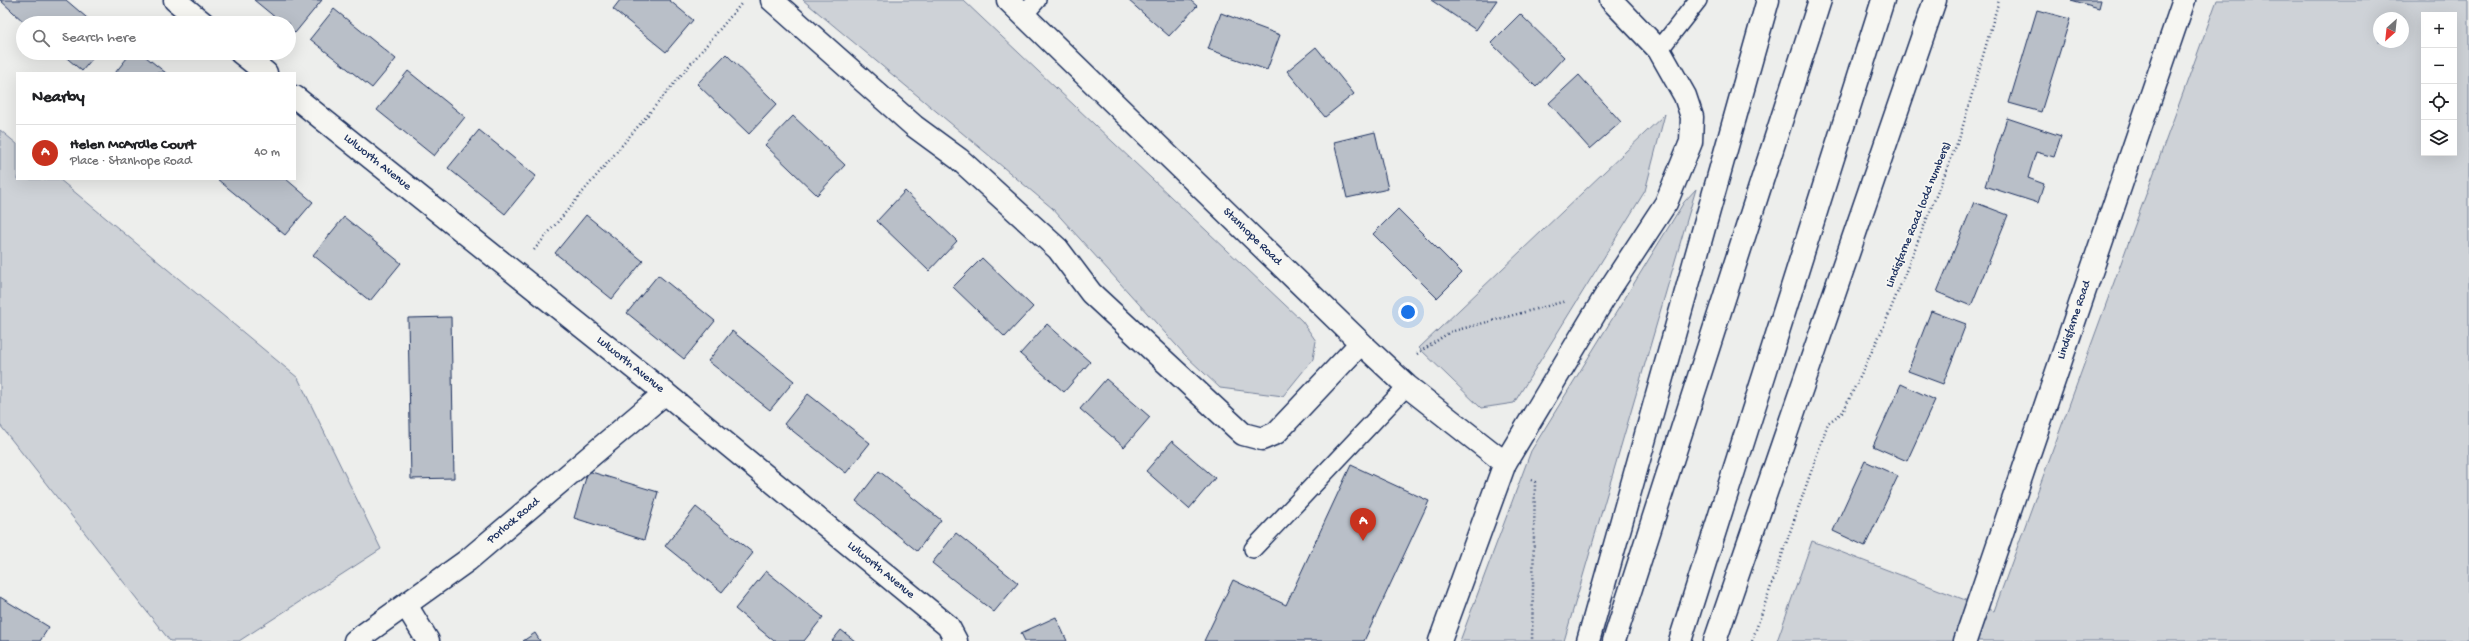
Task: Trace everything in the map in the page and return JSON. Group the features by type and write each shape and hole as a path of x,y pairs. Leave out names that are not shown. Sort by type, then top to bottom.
{"main road":[{"path":"175,0 194,16"},
{"path":"772,0 914,126 959,159 1058,248 1091,293 1243,434 1262,439 1276,433 1361,343"},
{"name":"Stanhope Road","path":"1008,0 1030,7 1361,343 1402,381 1505,463"},
{"path":"1440,641 1505,463 1609,290 1666,203 1691,142 1692,117 1685,96 1659,50 1611,0"},
{"path":"1588,641 1768,0"},
{"path":"1614,641 1820,0"},
{"path":"1680,641 1883,0"},
{"path":"1715,641 1935,0"},
{"name":"Lindisfarne Road","path":"1965,641 2184,0"},
{"path":"250,60 265,72"},
{"name":"Lulworth Avenue","path":"296,97 665,393 948,626 956,641"},
{"name":"Porlock Road","path":"355,641 468,560 665,393"},
{"path":"406,605 428,641"}],"lane":[{"path":"1659,50 1698,0"},
{"path":"1253,549 1402,381"}],"path":[{"path":"515,273 744,0"},
{"name":"Lindisfarne Road (odd numbers)","path":"1752,641 1828,423 1842,412 1884,326 1960,136 1999,0"},
{"path":"1402,381 1417,354 1450,332 1609,290"},
{"path":"1505,463 1535,482 1532,641"}],"shaded area":[{"path":"803,0 963,0 1302,321 1316,341 1313,359 1283,396 1220,388 1186,356 1052,208"},
{"path":"2217,0 2469,0 2469,641 1777,641 1812,541 1994,611"},
{"path":"1665,114 1645,191 1514,403 1481,408 1419,348"},
{"path":"0,130 16,143 16,180 60,180 298,378 381,549 239,641 170,641 0,425"},
{"path":"1696,189 1564,641 1460,641 1531,451 1684,202"}],"building":[{"path":"0,0 66,0 85,16 17,16"},
{"path":"254,0 322,0 296,32 296,16 273,16"},
{"path":"620,0 669,0 693,20 666,52 613,9"},
{"path":"1128,0 1190,0 1197,6 1169,36"},
{"path":"1431,0 1497,0 1476,30"},
{"path":"2071,0 2101,0 2099,8"},
{"path":"334,9 396,59 372,88 310,39"},
{"path":"2037,10 2070,19 2041,112 2009,103"},
{"path":"1221,13 1280,35 1267,70 1208,49"},
{"path":"1520,14 1564,57 1536,87 1491,43"},
{"path":"1316,47 1354,94 1325,117 1287,71"},
{"path":"726,54 777,104 749,134 697,84"},
{"path":"69,60 91,60 82,71"},
{"path":"125,60 150,60 165,72 116,72"},
{"path":"408,71 465,117 434,156 377,110"},
{"path":"1579,75 1621,122 1590,149 1549,103"},
{"path":"793,116 845,165 817,195 765,145"},
{"path":"2007,118 2061,136 2054,157 2036,152 2028,178 2044,184 2038,203 1985,186"},
{"path":"479,130 536,176 505,214 448,168"},
{"path":"1375,132 1388,189 1347,198 1334,142"},
{"path":"218,180 287,180 313,202 285,235"},
{"path":"905,191 957,241 929,271 877,221"},
{"path":"1974,202 2008,215 1971,306 1937,292"},
{"path":"1398,209 1462,273 1437,298 1373,234"},
{"path":"586,215 643,261 612,299 555,253"},
{"path":"344,217 401,263 370,301 313,255"},
{"path":"982,258 1033,307 1005,337 953,287"},
{"path":"658,275 715,321 684,359 627,313"},
{"path":"1931,311 1966,324 1943,384 1908,371"},
{"path":"451,317 454,478 411,479 408,318"},
{"path":"1047,324 1090,362 1064,392 1020,354"},
{"path":"732,331 794,381 770,410 708,361"},
{"path":"1106,379 1150,417 1124,447 1080,409"},
{"path":"1901,384 1935,400 1907,461 1873,446"},
{"path":"808,394 870,443 846,473 784,424"},
{"path":"1172,441 1215,478 1189,509 1146,471"},
{"path":"1865,461 1898,476 1865,546 1833,531"},
{"path":"1351,465 1429,501 1364,641 1204,641 1233,580 1286,605"},
{"path":"588,471 658,492 644,540 574,518"},
{"path":"879,471 941,520 917,551 856,501"},
{"path":"696,507 753,553 722,592 665,546"},
{"path":"956,533 1018,583 994,612 932,563"},
{"path":"766,571 823,617 804,641 774,641 735,609"},
{"path":"0,597 49,627 40,641 0,641"},
{"path":"1056,617 1067,641 1025,641 1021,633"},
{"path":"841,630 855,641 832,641"},
{"path":"535,633 540,641 523,641"}],"place":[{"name":"Helen McArdle Court","path":"1363,541"}]}
